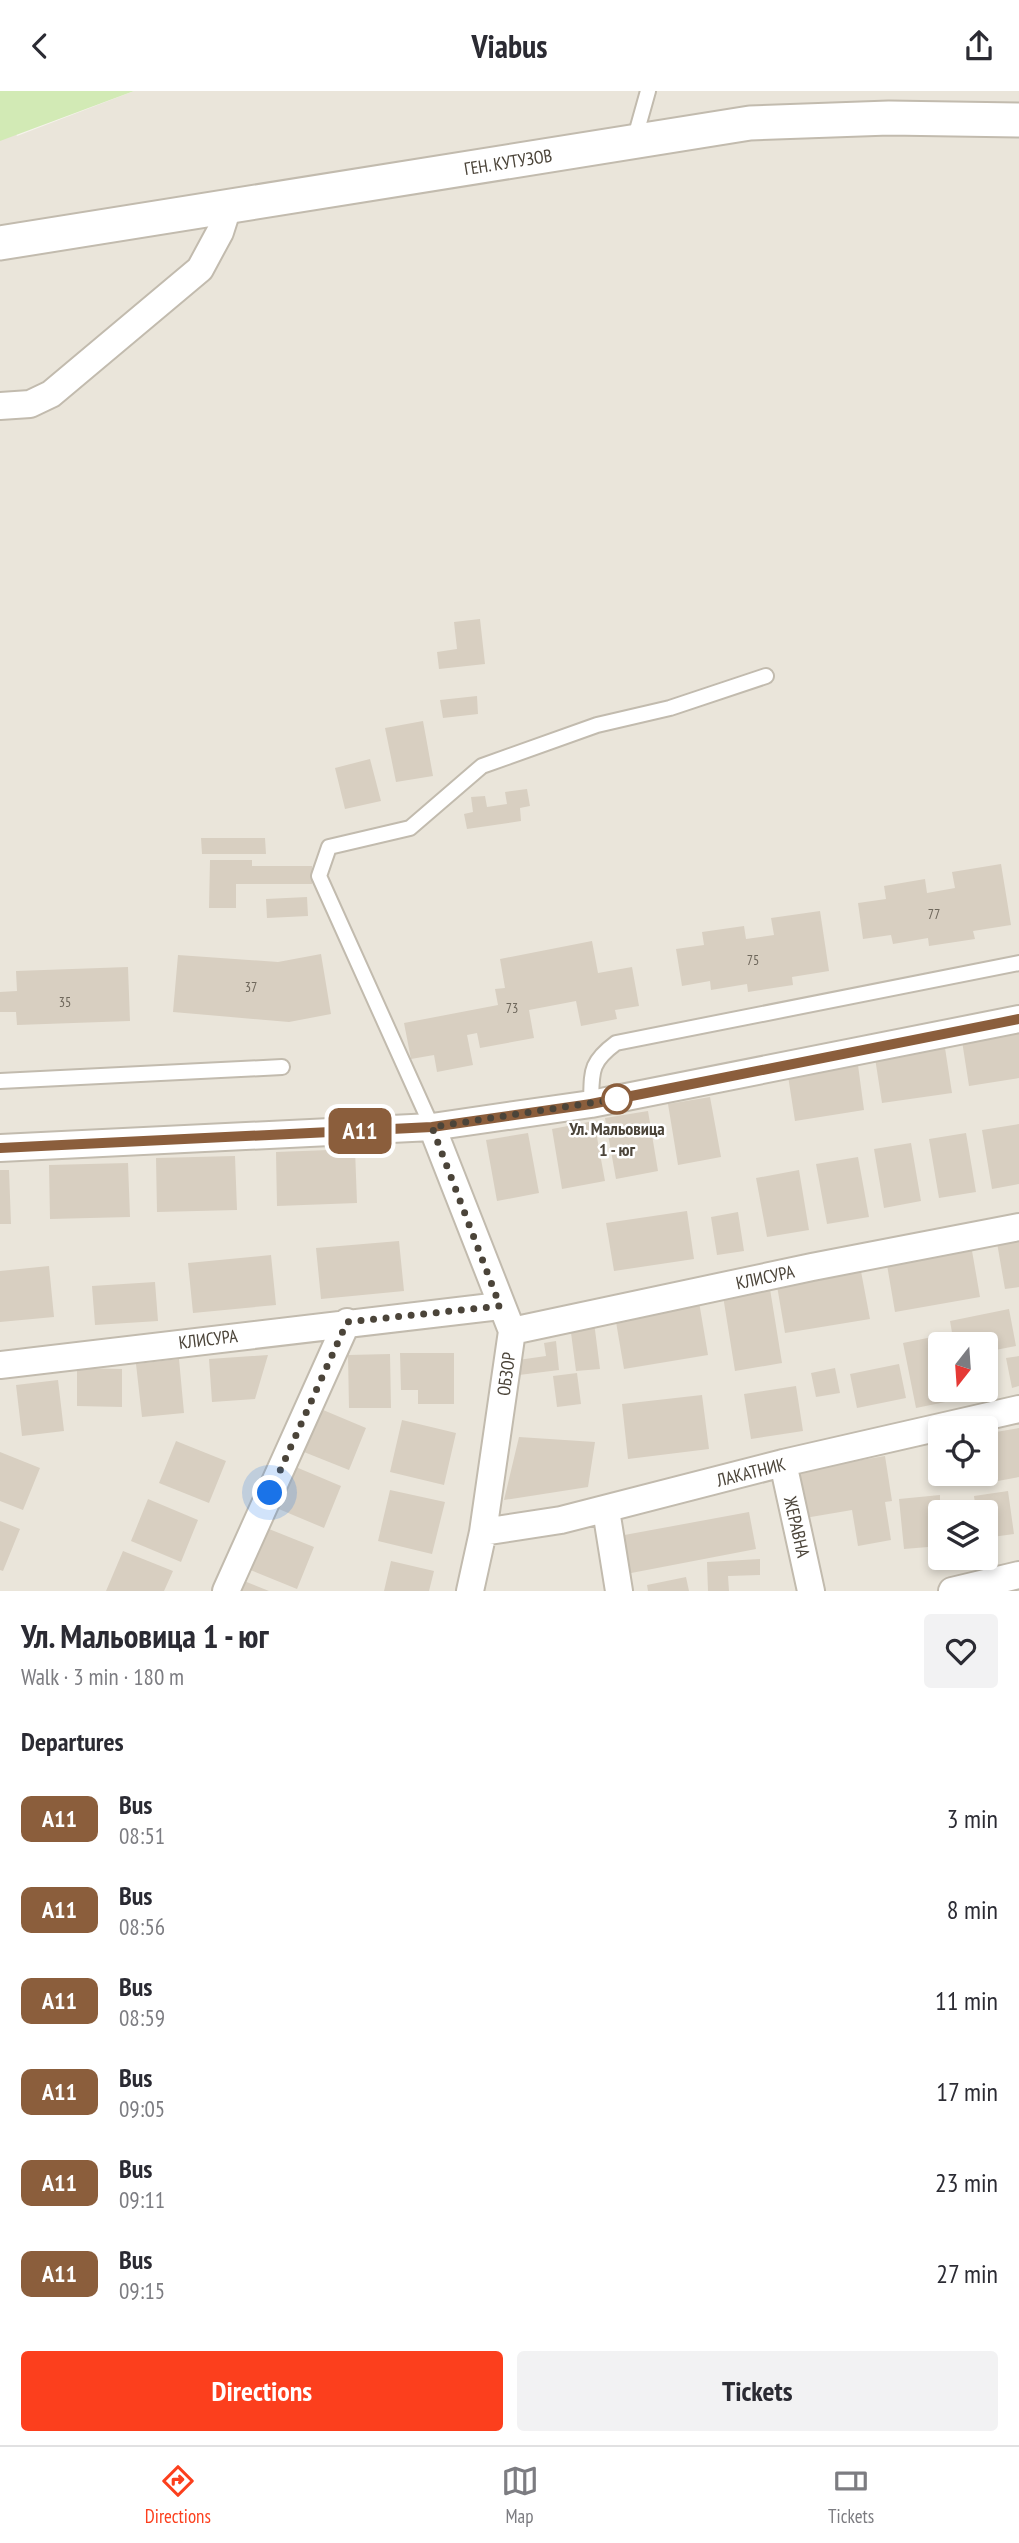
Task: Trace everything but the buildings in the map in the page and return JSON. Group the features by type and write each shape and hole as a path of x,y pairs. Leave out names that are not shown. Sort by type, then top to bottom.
{"street":[{"name":"ГЕН. КУТУЗОВ","path":"0,243 750,123 890,118 1019,120"},
{"path":"0,405 30,404 51,394 200,269 220,232 228,207"},
{"path":"0,1148 432,1127 591,1104 1019,1019"},
{"name":"ОБЗОР","path":"432,1127 512,1331 482,1532 470,1591"},
{"name":"КЛИСУРА","path":"512,1331 812,1267 1019,1227"},
{"name":"КЛИСУРА","path":"3,1371 347,1322 500,1306"},
{"path":"226,1591 347,1322"},
{"name":"ЛАКАТНИК","path":"482,1532 606,1510 783,1463 1019,1409"},
{"name":"ЖЕРАВНА","path":"783,1463 811,1591"},
{"path":"606,1510 619,1591"},
{"path":"952,1591 1019,1575"}],"lane":[{"path":"633,142 648,91"},
{"path":"432,1127 319,876 329,847 410,828 482,766 597,725 670,708 766,676"},
{"path":"591,1104 592,1068 599,1055 616,1043 1019,963"},
{"path":"0,1081 282,1067"}],"shaded area":[{"path":"0,91 17,136 134,91 1019,91 1019,1591 0,1591"}],"green space":[{"path":"0,91 134,91 0,141"}],"bus line":[{"name":"А11","path":"0,1148 432,1127 591,1104 1019,1019"}],"place":[{"name":"Ул. Мальовица 1 - юг","path":"617,1099"}],"route":[{"path":"270,1493 347,1322 500,1306 432,1127 617,1099"}]}
